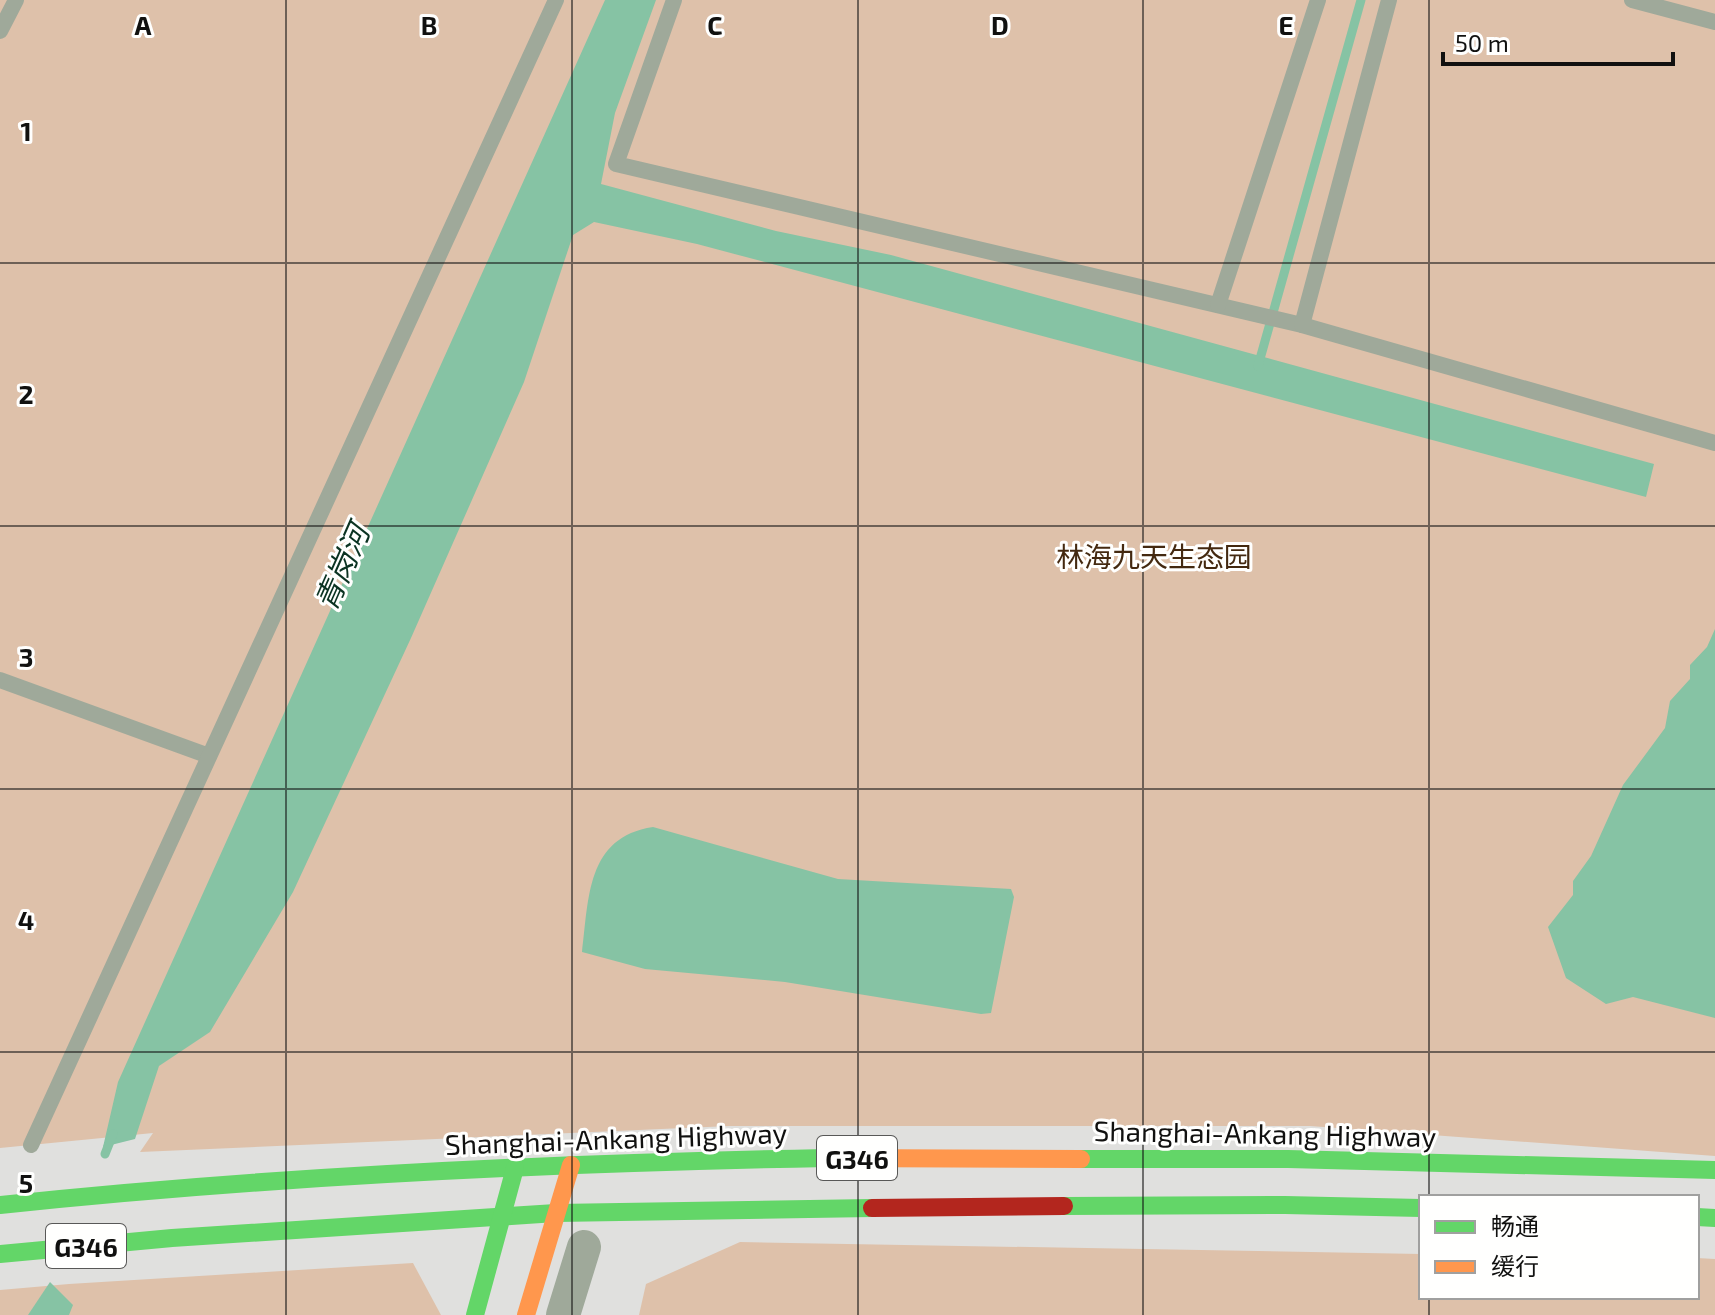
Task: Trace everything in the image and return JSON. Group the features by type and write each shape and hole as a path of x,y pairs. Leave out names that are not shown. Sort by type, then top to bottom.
{"main road":[{"name":"Shanghai-Ankang Highway","path":"0,1205 132,1191 515,1168 826,1158 1288,1159 1715,1170"},
{"path":"526,1315 571,1165"},
{"path":"475,1315 515,1168"},
{"name":"G346","path":"0,1254 172,1238 556,1213 1269,1205 1419,1208"}],"street":[{"path":"563,1315 584,1247"}],"lane":[{"path":"0,31 16,0"},
{"path":"31,1145 556,0"},
{"path":"674,0 616,164 1302,325 1715,443"},
{"path":"1218,305 1318,0"},
{"path":"1302,325 1389,0"},
{"path":"1632,0 1715,22"},
{"path":"0,680 209,756"}],"green space":[{"name":"林海九天生态园","path":"0,0 1715,0 1715,1156 1310,1126 730,1126 140,1152 153,1133 0,1148"},
{"path":"740,1242 1419,1254 1419,1299 1699,1299 1699,1258 1715,1259 1715,1315 639,1315 646,1284"},
{"path":"413,1263 441,1315 0,1315 0,1290"}],"shaded area":[{"path":"605,0 656,0 615,113 601,184 776,231 891,255 1654,464 1646,497 697,244 594,222 573,235 524,382 411,638 293,892 210,1032 159,1066 135,1139 103,1147 118,1082"},
{"path":"1715,629 1715,1018 1633,997 1606,1004 1566,978 1548,927 1573,895 1573,881 1591,856 1623,785 1665,728 1670,701 1690,679 1690,665 1707,647"},
{"path":"653,827 838,879 1011,889 1014,897 991,1013 981,1014 785,982 645,969 582,952 590,892 603,857 615,843 631,833"},
{"path":"50,1282 73,1305 69,1315 28,1315"}],"waterway":[{"path":"1258,366 1361,0"},
{"name":"青岗河","path":"105,1154 113,1134"}],"traffic: fast":[{"path":"0,1205 206,1186 413,1172 827,1158"},
{"path":"1081,1159 1288,1159 1715,1170"},
{"path":"475,1315 515,1168"},
{"path":"1064,1206 1419,1208"},
{"path":"0,1254 172,1238 556,1213 872,1208"},
{"path":"1699,1217 1715,1218"}],"traffic: slow":[{"path":"827,1158 1081,1159"},
{"path":"526,1315 571,1165"}],"traffic: jam":[{"path":"872,1208 1064,1206"}]}
